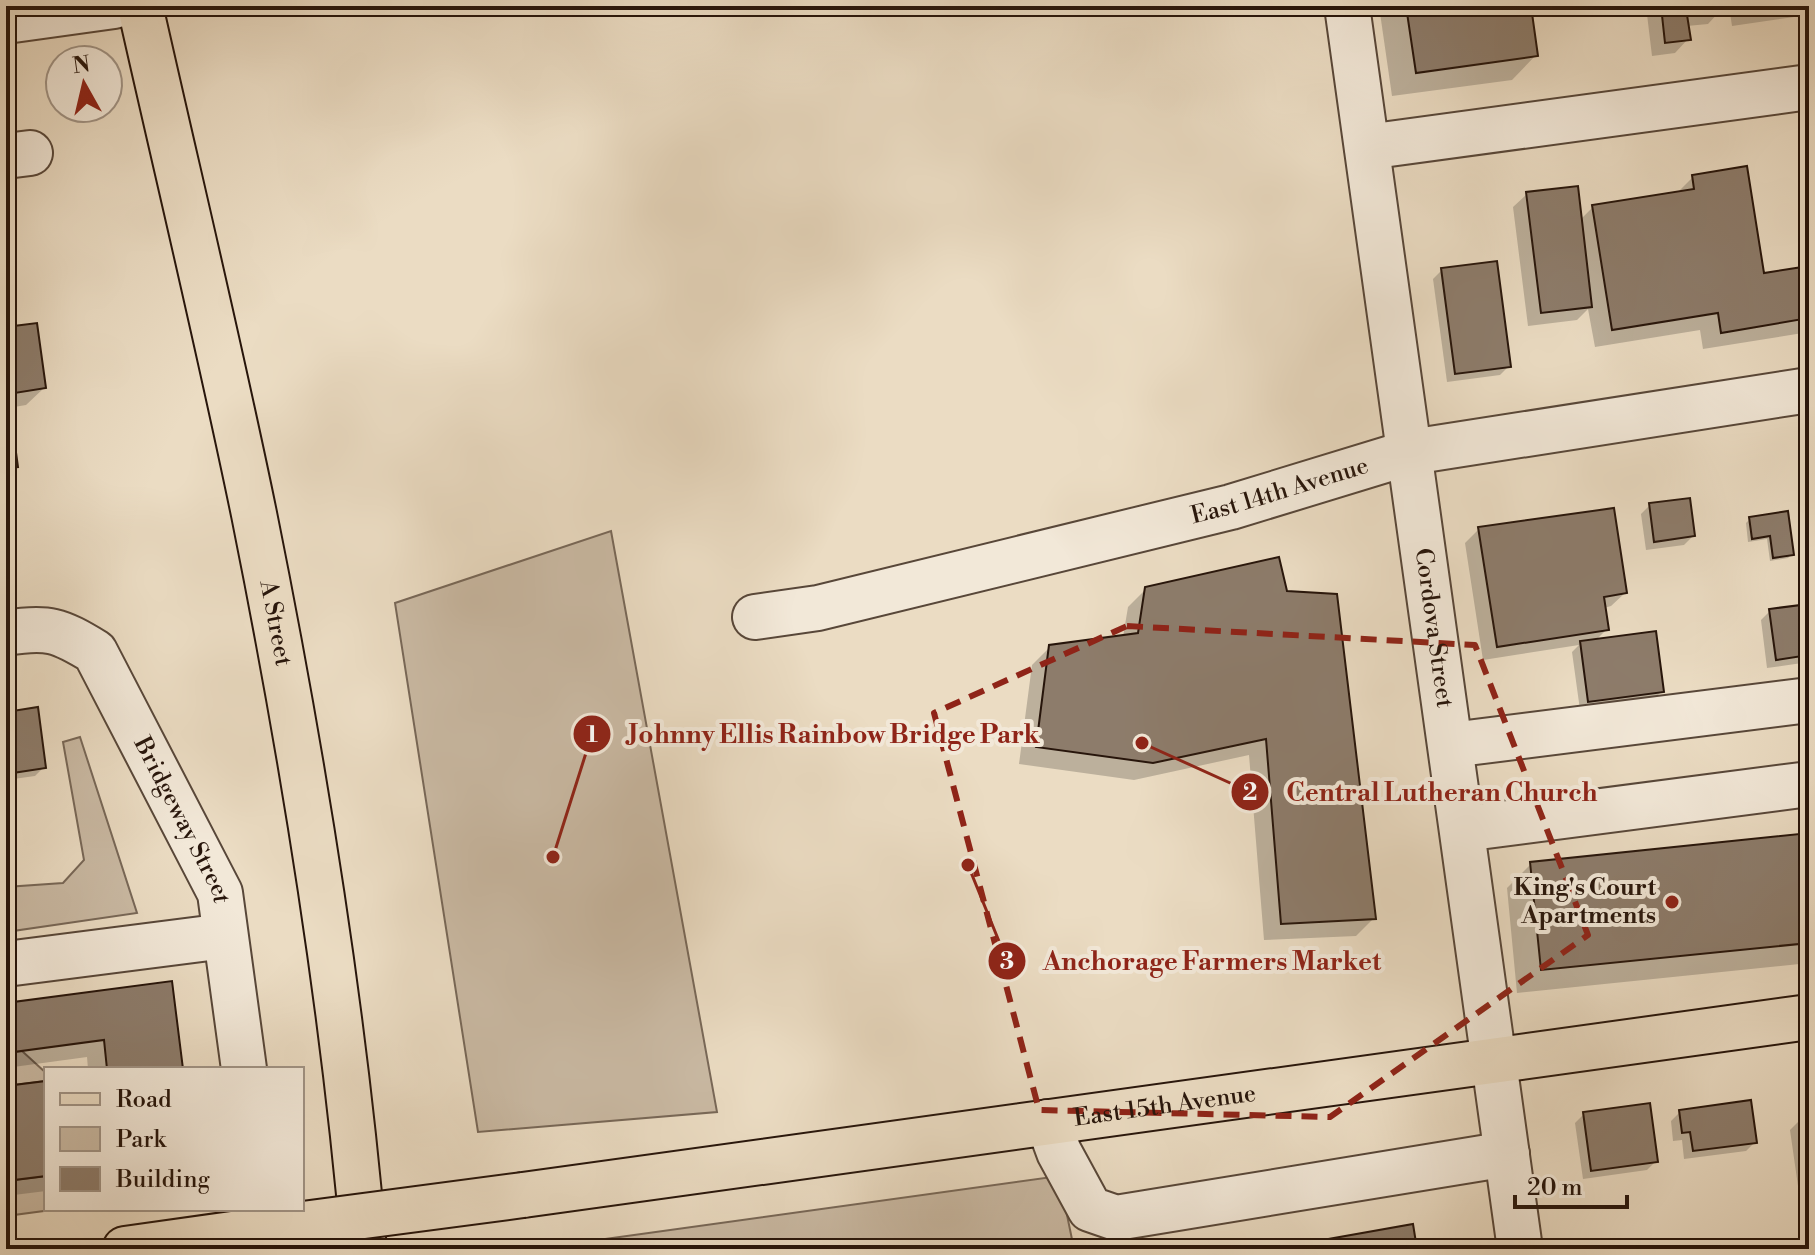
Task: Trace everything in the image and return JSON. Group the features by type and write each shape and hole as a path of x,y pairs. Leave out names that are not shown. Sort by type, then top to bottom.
{"main road":[{"name":"A Street","path":"140,6 254,514 312,828 353,1117 364,1249"},
{"name":"East 15th Avenue","path":"125,1249 277,1221 523,1195 1809,1017"}],"street":[{"path":"6,21 114,6"},
{"name":"Cordova Street","path":"1347,6 1520,1249"},
{"path":"1367,147 1809,87"},
{"name":"East 14th Avenue","path":"755,617 818,608 1231,507 1411,452 1809,390"},
{"name":"Bridgeway Street","path":"20,631 63,632 95,652 220,893 244,1067"},
{"path":"1451,745 1809,700"},
{"path":"1463,829 1809,784"},
{"path":"6,964 225,936"},
{"path":"1048,1122 1059,1152 1090,1209 1116,1218 1507,1154"}],"highlighted area":[{"path":"1127,626 1475,645 1588,935 1330,1117 1039,1110 934,713"}],"green space":[{"path":"611,531 717,1112 478,1132 395,603"},
{"path":"80,737 137,913 6,932 6,887 63,883 84,860 63,742"},
{"path":"22,1051 44,1071 44,1081 6,1086 6,1053"},
{"path":"44,1176 44,1211 6,1216 6,1181"},
{"path":"1059,1176 1074,1249 533,1249"}],"building":[{"path":"1406,6 1531,6 1538,56 1416,73"},
{"path":"1661,6 1723,6 1723,11 1687,15 1691,40 1665,43"},
{"path":"1744,6 1796,6 1745,13"},
{"path":"6,166 15,222 6,223"},
{"path":"1747,166 1764,273 1809,266 1809,318 1721,333 1718,313 1612,330 1592,205 1694,189 1692,175"},
{"path":"1578,186 1592,307 1541,313 1526,192"},
{"path":"1497,261 1511,367 1455,374 1441,268"},
{"path":"37,323 46,388 8,394 18,467 8,468 11,489 6,490 6,327"},
{"path":"1690,498 1695,536 1654,542 1649,503"},
{"path":"1614,508 1627,593 1604,597 1609,630 1497,647 1478,527"},
{"path":"1788,511 1794,555 1773,558 1770,536 1752,539 1749,517"},
{"path":"1279,557 1287,591 1337,594 1376,919 1281,924 1266,739 1153,763 1036,747 1049,645 1138,633 1145,587"},
{"path":"1809,604 1809,655 1776,660 1769,609"},
{"path":"1656,631 1664,692 1588,702 1580,641"},
{"path":"38,707 46,768 6,774 6,712"},
{"name":"King's Court Apartments","path":"1809,833 1809,943 1541,970 1530,862"},
{"path":"172,981 183,1067 107,1067 104,1040 6,1053 6,1003"},
{"path":"44,1081 44,1176 6,1181 6,1086"},
{"path":"1751,1100 1757,1143 1693,1151 1690,1132 1682,1133 1679,1110"},
{"path":"1650,1103 1658,1162 1591,1171 1583,1112"},
{"path":"1809,1113 1809,1158 1803,1114"},
{"path":"1413,1224 1417,1249 1272,1249"},
{"path":"982,1240 983,1249 913,1249"}],"place":[{"name":"Central Lutheran Church","path":"1142,743"},
{"name":"Johnny Ellis Rainbow Bridge Park","path":"553,857"},
{"name":"Anchorage Farmers Market","path":"968,865"},
{"name":"King's Court Apartments","path":"1672,902"}]}
